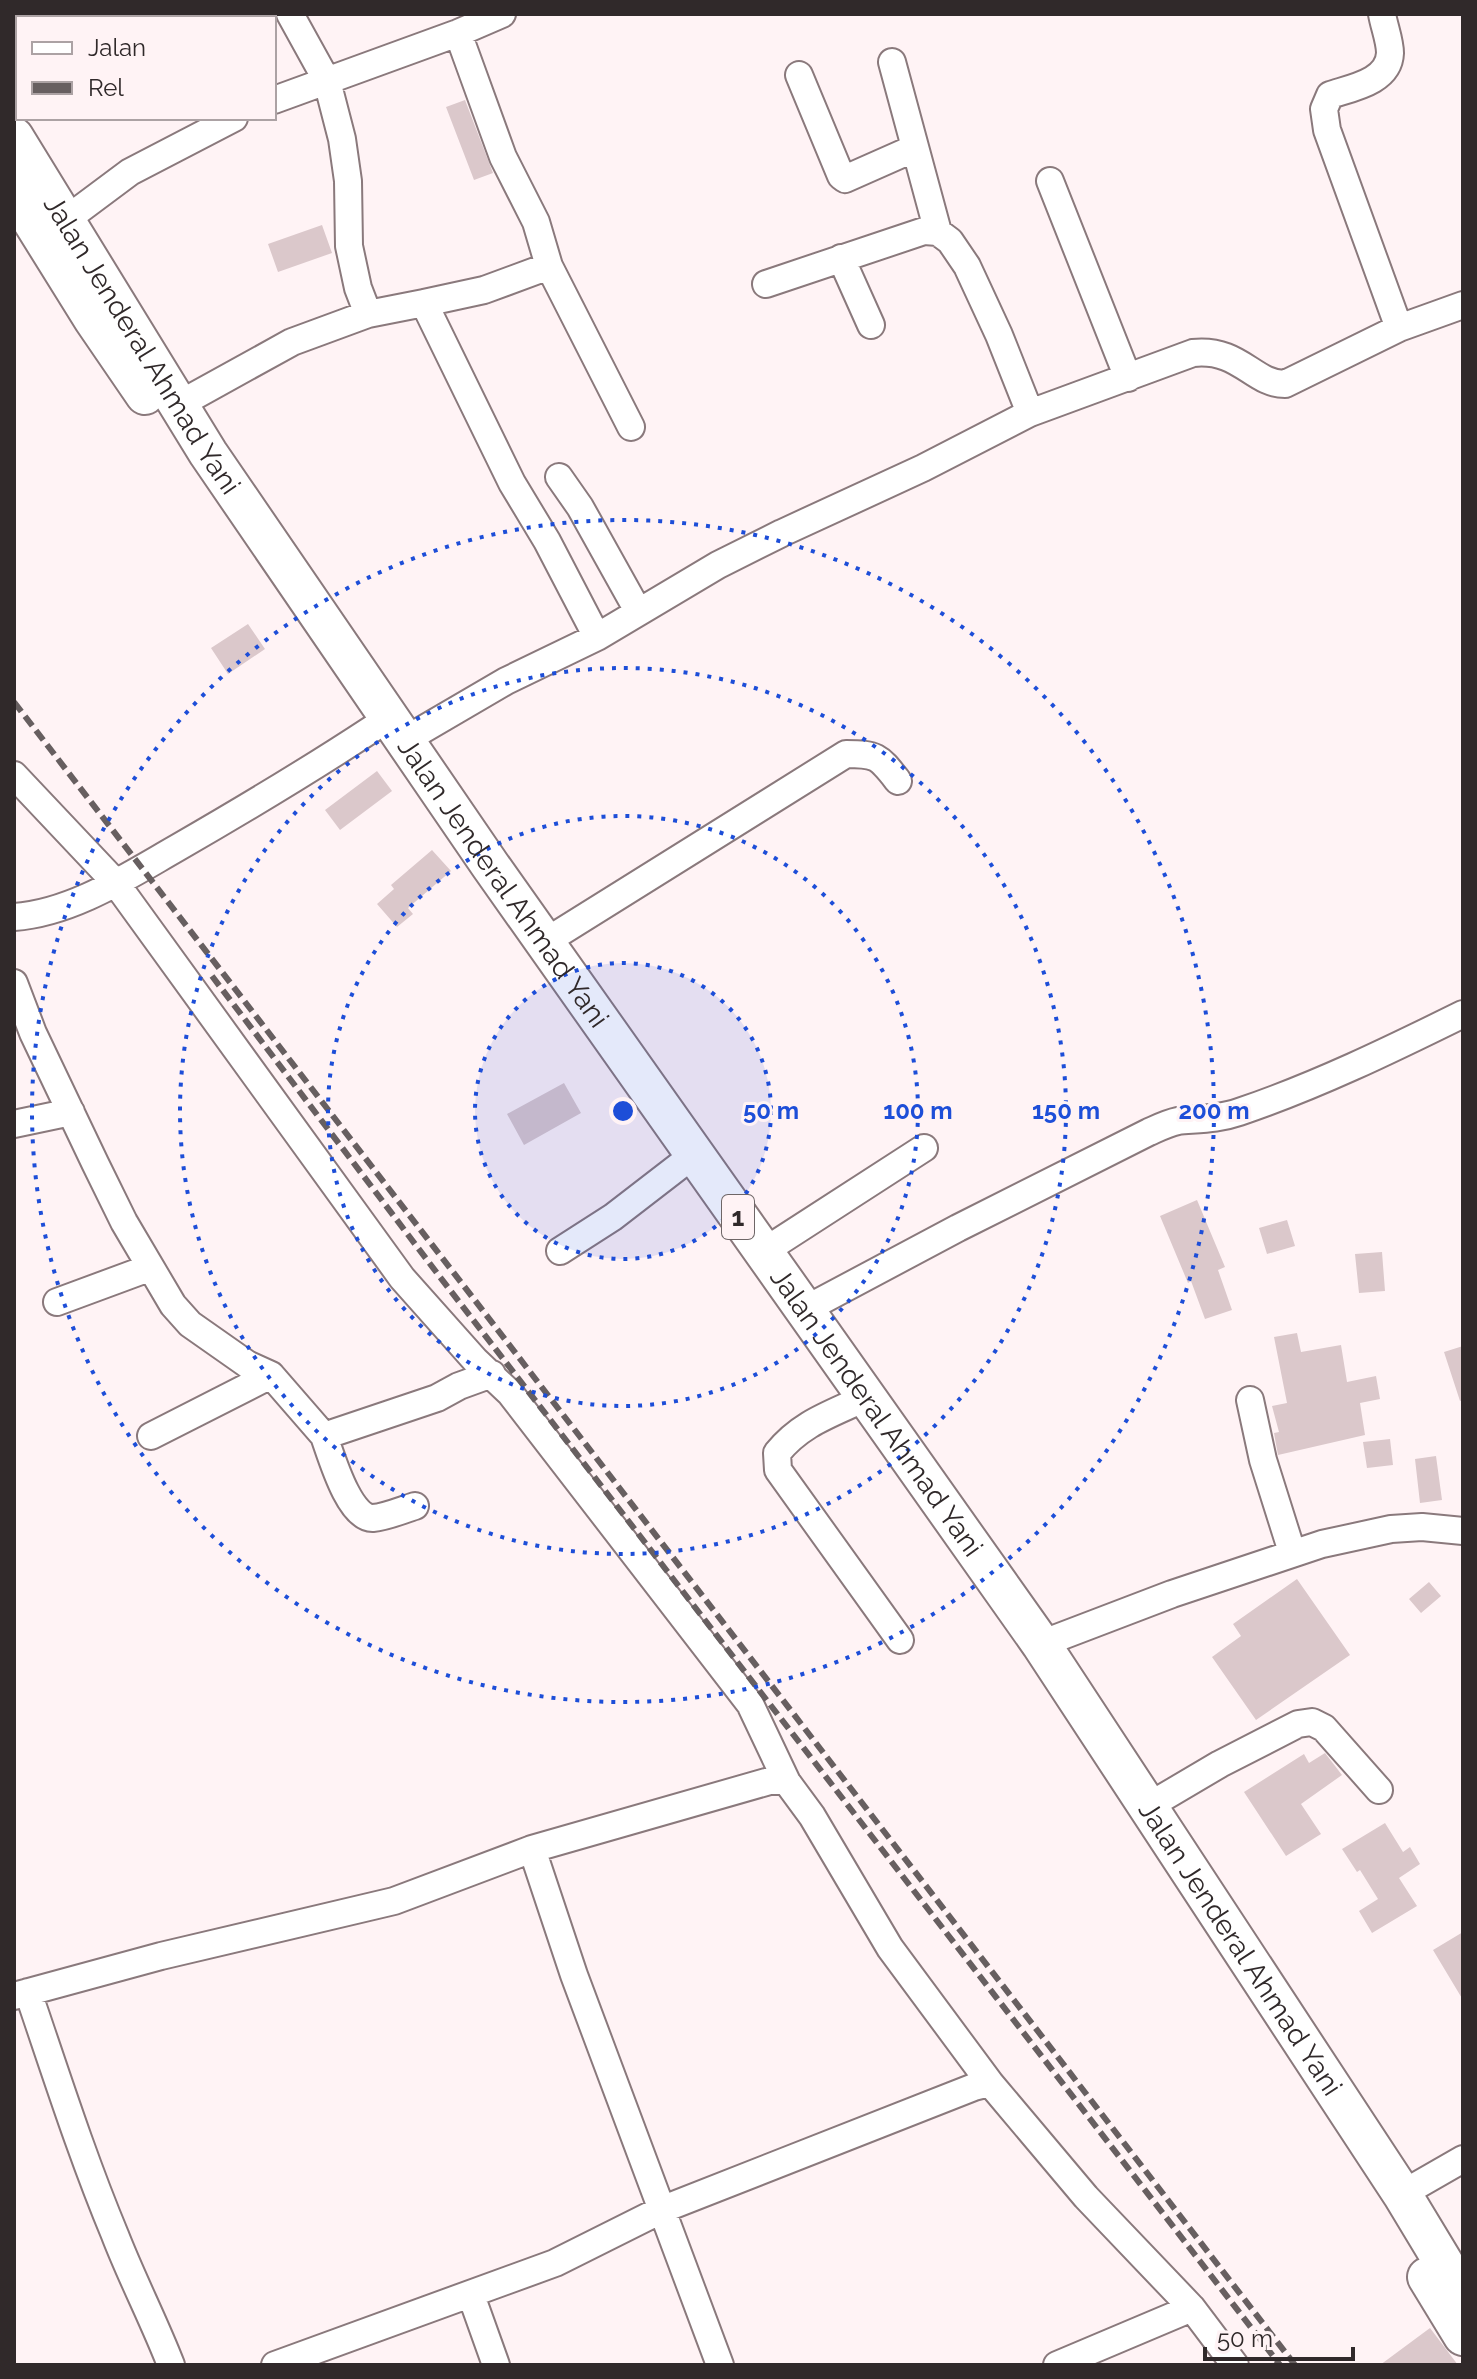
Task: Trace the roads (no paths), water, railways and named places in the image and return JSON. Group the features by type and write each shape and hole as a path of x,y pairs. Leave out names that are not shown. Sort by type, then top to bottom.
{"highway":[{"name":"Jalan Jenderal Ahmad Yani","path":"14,137 208,453 388,734 545,942 1041,1644 1402,2194 1463,2295"},
{"name":"1","path":"14,192 93,319 388,734 992,1605 1272,2027 1463,2336"}],"street":[{"path":"290,14 327,81 342,139 348,181 349,246 358,288 368,314"},
{"path":"276,99 502,14"},
{"path":"1382,14 1390,54 1384,70 1370,82 1330,95 1324,109 1327,130 1399,328"},
{"path":"458,33 503,157 536,222 549,266 631,427"},
{"path":"892,62 938,232"},
{"path":"799,75 841,176 845,179 915,148"},
{"path":"67,219 130,172 230,120"},
{"path":"1050,181 1128,378"},
{"path":"766,284 924,231 938,232 950,241 967,266 1030,413"},
{"path":"841,258 871,325"},
{"path":"178,405 292,342 368,314 484,290 549,266"},
{"path":"424,303 512,483 547,541 597,637"},
{"path":"14,917 33,916 78,900 115,882 388,734 597,637 718,565 923,468 1030,413 1193,353 1207,351 1229,356 1276,384 1285,384 1399,328 1463,305"},
{"path":"559,477 580,507 638,611"},
{"path":"545,942 846,754 866,754 881,759 898,781"},
{"path":"14,775 115,882 402,1278 520,1405 750,1704 787,1782 812,1816 890,1948 990,2083 1086,2197 1192,2308 1235,2365"},
{"path":"14,983 33,1033 71,1112 149,1268 173,1305 190,1324 247,1364 271,1375 324,1436 350,1503 361,1514 370,1518 415,1506"},
{"path":"804,1310 1149,1132 1175,1122 1205,1120 1235,1113 1288,1095 1463,1014"},
{"path":"14,1124 71,1112"},
{"path":"763,1252 924,1148"},
{"path":"560,1251 613,1217 683,1163"},
{"path":"57,1302 149,1268"},
{"path":"324,1436 437,1398 492,1374"},
{"path":"151,1436 271,1375"},
{"path":"1250,1400 1276,1506 1292,1552"},
{"path":"852,1404 808,1423 789,1438 777,1453 778,1470 900,1640"},
{"path":"1041,1644 1292,1552 1391,1529 1422,1527 1463,1531"},
{"path":"1147,1807 1220,1764 1298,1724 1312,1722 1324,1728 1379,1790"},
{"path":"171,2365 115,2237 21,1994 161,1956 394,1901 532,1849 773,1780 787,1782"},
{"path":"532,1849 574,1975 720,2365"},
{"path":"275,2365 555,2263 661,2210 990,2083"},
{"path":"1402,2194 1463,2159"},
{"path":"471,2295 496,2365"},
{"path":"1057,2365 1192,2308"}],"railway":[{"path":"14,702 1295,2365"},
{"path":"212,976 440,1277 1280,2365"}]}
